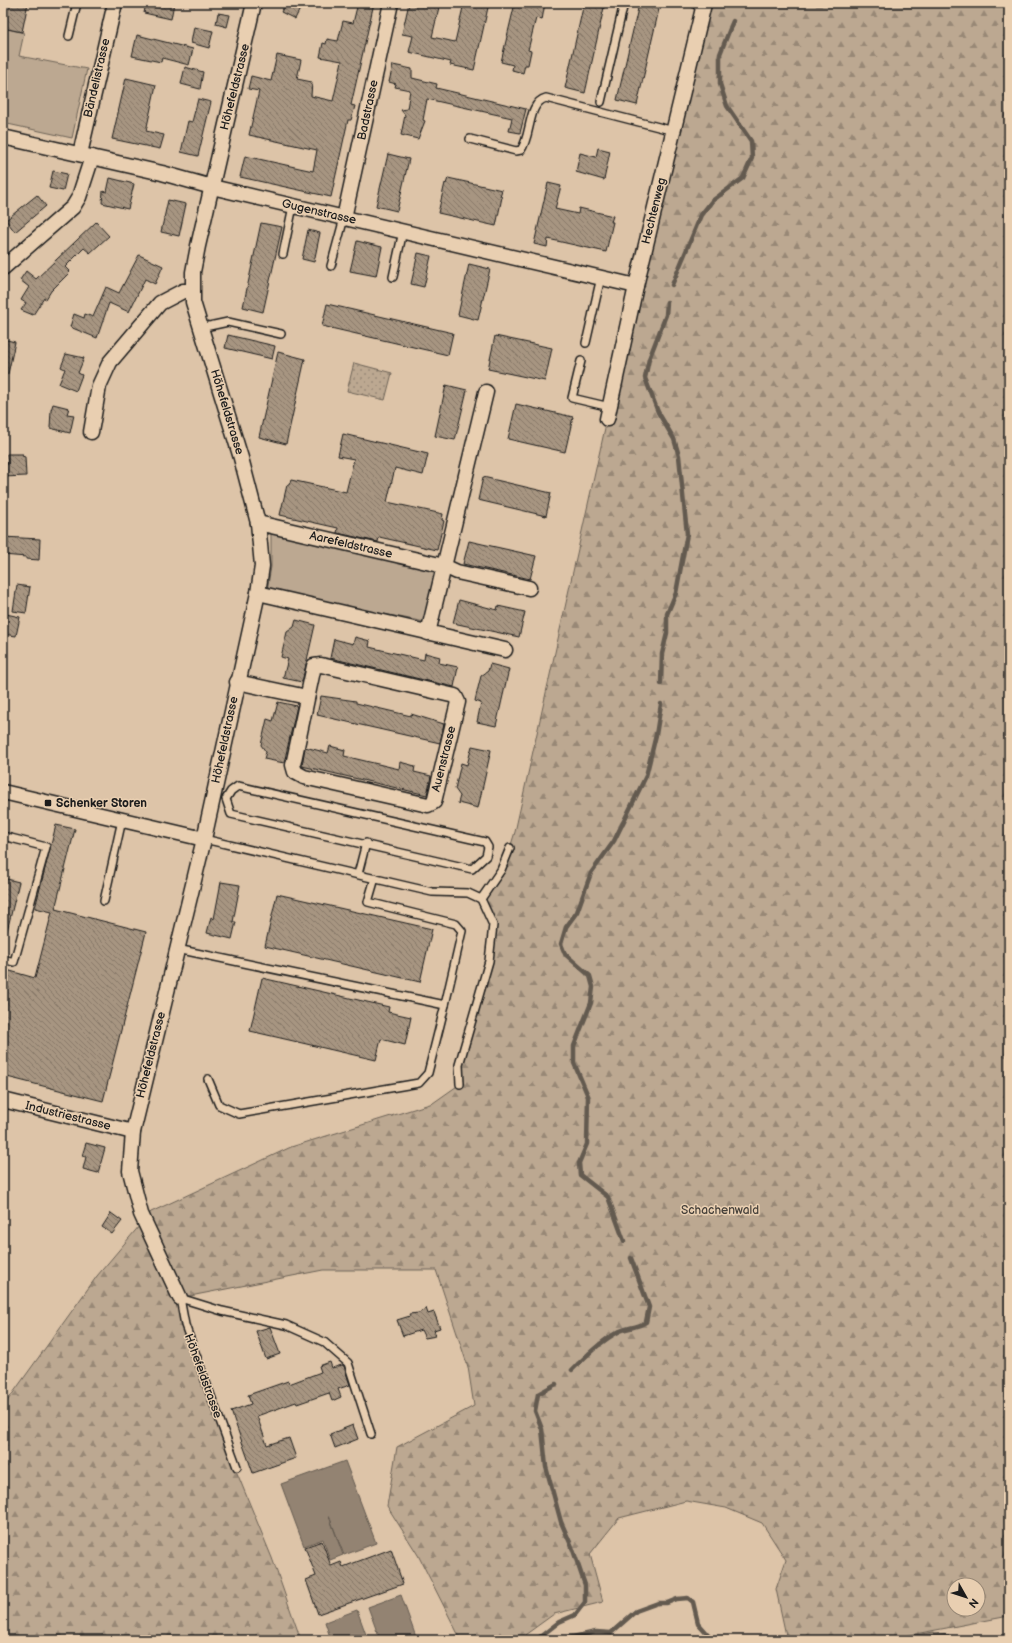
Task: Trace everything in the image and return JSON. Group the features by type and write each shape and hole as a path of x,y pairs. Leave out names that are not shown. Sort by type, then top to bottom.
{"street":[{"name":"Bändelistrasse","path":"3,268 73,207 78,197 115,3"},
{"name":"Höhefeldstrasse","path":"180,1298 141,1214 130,1171 133,1132 204,839 237,682 258,593 262,566 258,523 240,454 200,328 191,290 194,265 254,3"},
{"name":"Badstrasse","path":"344,218 392,3"},
{"name":"Hechtenweg","path":"608,413 636,286 674,131 701,4"},
{"name":"Gugenstrasse","path":"3,137 86,155 162,173 212,187 636,286"},
{"path":"90,432 99,386 110,362 160,303 183,292 191,290"},
{"path":"428,633 486,392"},
{"name":"Aarefeldstrasse","path":"258,523 444,566 457,572 529,588"},
{"path":"258,593 505,650"},
{"name":"Auenstrasse","path":"321,665 455,696 458,702 434,802 428,805 304,777 295,772 293,765 307,697 314,666 321,665"},
{"path":"237,682 307,697"},
{"path":"3,792 204,839"},
{"name":"Industriestrasse","path":"3,1100 133,1132"}],"lane":[{"path":"69,36 77,3"},
{"path":"601,102 624,3"},
{"path":"470,140 516,151 521,150 526,143 535,106 540,99 546,98 674,131"},
{"path":"283,254 293,206"},
{"path":"331,266 344,218"},
{"path":"393,277 403,231"},
{"path":"586,343 601,277"},
{"path":"200,328 228,322 281,334"},
{"path":"581,361 572,398 608,413"},
{"path":"238,786 484,842 488,847 486,856 472,869 366,844 231,814 226,799 231,791 238,786"},
{"path":"104,901 122,820"},
{"path":"3,836 46,847 14,962 3,959"},
{"path":"204,839 432,892 468,893 481,899 493,925 489,961 459,1065 460,1084"},
{"path":"358,874 366,844"},
{"path":"481,899 501,870 510,848"},
{"path":"208,1079 219,1105 239,1114 419,1083 428,1073 462,931 456,924 368,902 375,878"},
{"path":"177,949 445,1005"},
{"path":"180,1298 222,1311 286,1325 324,1342 348,1363 371,1434"},
{"name":"Höhefeldstrasse","path":"180,1298 185,1325 237,1467"}],"green space":[{"name":"Schachenwald","path":"704,3 1009,3 1009,1616 884,1640 787,1640 776,1589 786,1560 762,1523 726,1508 686,1501 619,1518 590,1554 603,1602 554,1614 518,1640 461,1640 418,1555 387,1506 397,1447 474,1406 468,1367 436,1270 323,1270 180,1298 235,1468 272,1558 301,1640 3,1640 3,1407 97,1276 151,1212 291,1147 433,1103 460,1084 459,1065 489,961 493,925 481,899 510,848 515,832 607,419"},
{"path":"3,28 24,33 19,56 87,69 72,138 3,123"},
{"path":"354,363 392,373 385,400 347,391"},
{"path":"271,531 438,571 425,622 267,591 271,567"}],"shaded area":[{"path":"345,1461 376,1543 344,1555 329,1516 343,1555 330,1560 323,1539 304,1546 281,1484"},
{"path":"401,1595 417,1640 380,1640 368,1607"},
{"path":"357,1610 368,1640 331,1640 325,1622"},
{"path":"933,1632 969,1640 884,1640"}],"building":[{"path":"3,3 28,3 22,32 3,28"},
{"path":"146,3 174,3 171,19 144,13"},
{"path":"286,3 303,3 295,19 281,12"},
{"path":"358,3 374,3 351,105 355,106 351,120 348,120 331,197 240,177 245,156 313,171 317,150 249,135 259,91 248,89 251,76 271,81 277,55 301,60 297,79 312,82 311,96 333,101 342,61 320,57 323,43 326,44 327,39 338,41 343,21 353,23"},
{"path":"409,3 440,3 432,37 455,42 464,3 489,3 474,70 450,65 451,62 409,52 413,36 402,34"},
{"path":"515,3 545,3 542,20 536,18 528,50 531,51 528,65 525,65 523,73 512,70 513,65 501,62"},
{"path":"584,3 605,3 585,93 565,88"},
{"path":"639,4 659,9 637,105 617,100"},
{"path":"218,13 230,15 227,27 216,24"},
{"path":"194,27 213,31 209,48 191,43"},
{"path":"137,35 193,49 189,65 162,58 161,62 132,56"},
{"path":"393,65 412,69 412,78 437,84 436,88 526,109 520,133 509,131 512,118 427,99 423,120 425,121 418,139 401,135 405,115 401,110 407,109 410,90 395,87 396,84 389,82"},
{"path":"185,67 203,72 200,89 181,84"},
{"path":"126,78 156,85 146,131 164,135 160,149 112,139"},
{"path":"198,99 211,102 198,156 181,152 188,121 192,122"},
{"path":"598,148 610,151 604,180 576,172 580,153 596,157"},
{"path":"388,154 409,159 397,211 376,206"},
{"path":"53,171 67,174 63,191 49,188"},
{"path":"110,178 134,184 128,209 102,203 103,191 107,192"},
{"path":"448,178 502,190 496,226 438,213 445,183 446,184"},
{"path":"548,183 561,186 555,209 578,214 579,208 613,216 606,252 548,239 547,247 534,244"},
{"path":"37,195 46,206 15,232 6,220"},
{"path":"168,200 186,204 179,236 161,232"},
{"path":"96,222 109,236 90,253 84,248 65,267 70,272 51,291 46,299 44,298 33,315 21,310 26,303 21,300 29,287 20,280 26,271 36,279"},
{"path":"261,223 282,227 263,312 243,307"},
{"path":"308,230 320,233 314,262 302,259"},
{"path":"357,241 382,247 376,276 350,271"},
{"path":"418,253 431,256 424,287 411,284"},
{"path":"139,255 163,266 155,284 145,279 129,312 109,303 97,338 70,327 74,314 84,318 85,314 93,317 106,287 119,293"},
{"path":"469,264 490,269 478,320 458,315"},
{"path":"327,304 453,333 448,355 322,326"},
{"path":"228,335 275,346 272,359 225,348"},
{"path":"495,336 552,348 545,381 488,369"},
{"path":"3,339 15,342 8,374 3,374"},
{"path":"278,352 305,359 286,444 259,437"},
{"path":"66,354 84,358 78,373 82,375 76,391 59,384 65,369 61,367"},
{"path":"446,385 467,390 455,440 435,436"},
{"path":"53,404 69,408 67,414 74,415 70,433 50,428 51,410"},
{"path":"516,404 573,417 565,452 508,439"},
{"path":"343,434 428,454 423,475 395,468 387,502 443,514 442,520 444,521 437,550 379,537 378,542 337,533 338,528 280,515 287,485 289,485 291,480 346,492 354,459 338,456"},
{"path":"7,454 23,454 22,456 25,457 26,476 3,477 3,464 8,464"},
{"path":"483,477 551,493 546,516 478,500"},
{"path":"3,537 40,539 39,560 3,555"},
{"path":"469,541 536,556 530,579 463,564"},
{"path":"17,585 30,587 26,613 13,611"},
{"path":"459,600 497,610 498,606 525,612 519,637 453,623"},
{"path":"6,614 20,617 16,636 3,634"},
{"path":"296,620 315,625 302,682 283,678 288,659 281,657 287,632 294,627"},
{"path":"355,637 370,641 369,647 424,660 425,653 440,657 439,663 458,667 454,687 330,658 334,639 353,644"},
{"path":"490,664 509,669 496,726 477,722 481,703 475,701 477,692 481,676 488,671"},
{"path":"321,696 356,701 356,703 411,716 411,714 444,724 440,743 317,715"},
{"path":"278,702 297,706 284,763 264,759 266,752 261,745 267,719 273,721"},
{"path":"330,746 345,750 344,756 399,769 400,762 415,766 414,772 431,776 427,795 302,766 305,747 328,753"},
{"path":"472,746 491,750 478,808 458,803 460,796 455,789 461,763 467,765"},
{"path":"56,825 75,829 55,909 146,932 103,1101 3,1076 3,969 35,978 52,912 35,908"},
{"path":"3,878 19,882 7,931 3,930"},
{"path":"221,882 240,885 233,922 236,922 232,939 207,933 211,917 214,919"},
{"path":"277,894 432,929 420,982 265,946"},
{"path":"262,978 389,1007 388,1012 411,1017 405,1045 381,1039 376,1060 250,1031"},
{"path":"86,1143 105,1148 98,1173 83,1169 86,1157 82,1156"},
{"path":"111,1213 122,1221 112,1234 102,1227"},
{"path":"426,1308 428,1314 434,1312 440,1328 434,1330 436,1336 425,1338 421,1330 403,1336 397,1320 410,1316 409,1314 419,1313"},
{"path":"270,1327 280,1354 266,1359 256,1331"},
{"path":"330,1362 332,1368 342,1365 344,1366 350,1385 338,1389 341,1397 332,1401 329,1393 297,1404 296,1402 257,1416 267,1445 289,1438 296,1458 253,1473 231,1411 251,1404 248,1395 288,1381 289,1384 321,1372 319,1366"},
{"path":"353,1425 358,1439 335,1448 330,1434"},
{"path":"322,1541 331,1566 341,1562 343,1567 391,1549 403,1584 318,1614 306,1580 316,1576 305,1547"}],"waterway":[{"path":"672,285 701,215 712,201 743,178 752,158 751,141 727,106 720,84 720,54 733,21"},
{"path":"661,684 662,654 667,633 667,614 676,593 687,534 679,456 674,439 658,412 645,378 649,359 666,315 667,302"},
{"path":"624,1241 608,1197 580,1175 579,1163 587,1144 588,1096 574,1063 574,1046 591,1003 593,987 590,976 565,954 561,944 566,927 577,912 591,873 614,841 646,776 656,735 661,704"},
{"path":"572,1370 594,1349 613,1335 646,1322 649,1307 631,1258"},
{"path":"536,1640 559,1622 575,1615 585,1602 585,1585 572,1547 561,1522 546,1467 542,1429 535,1411 538,1394 556,1384"},
{"path":"559,1640 596,1632 611,1633 636,1611 658,1603 667,1603 677,1599 688,1598 693,1602 698,1623 713,1640"}],"place":[{"name":"Schenker Storen","path":"48,803"}]}
